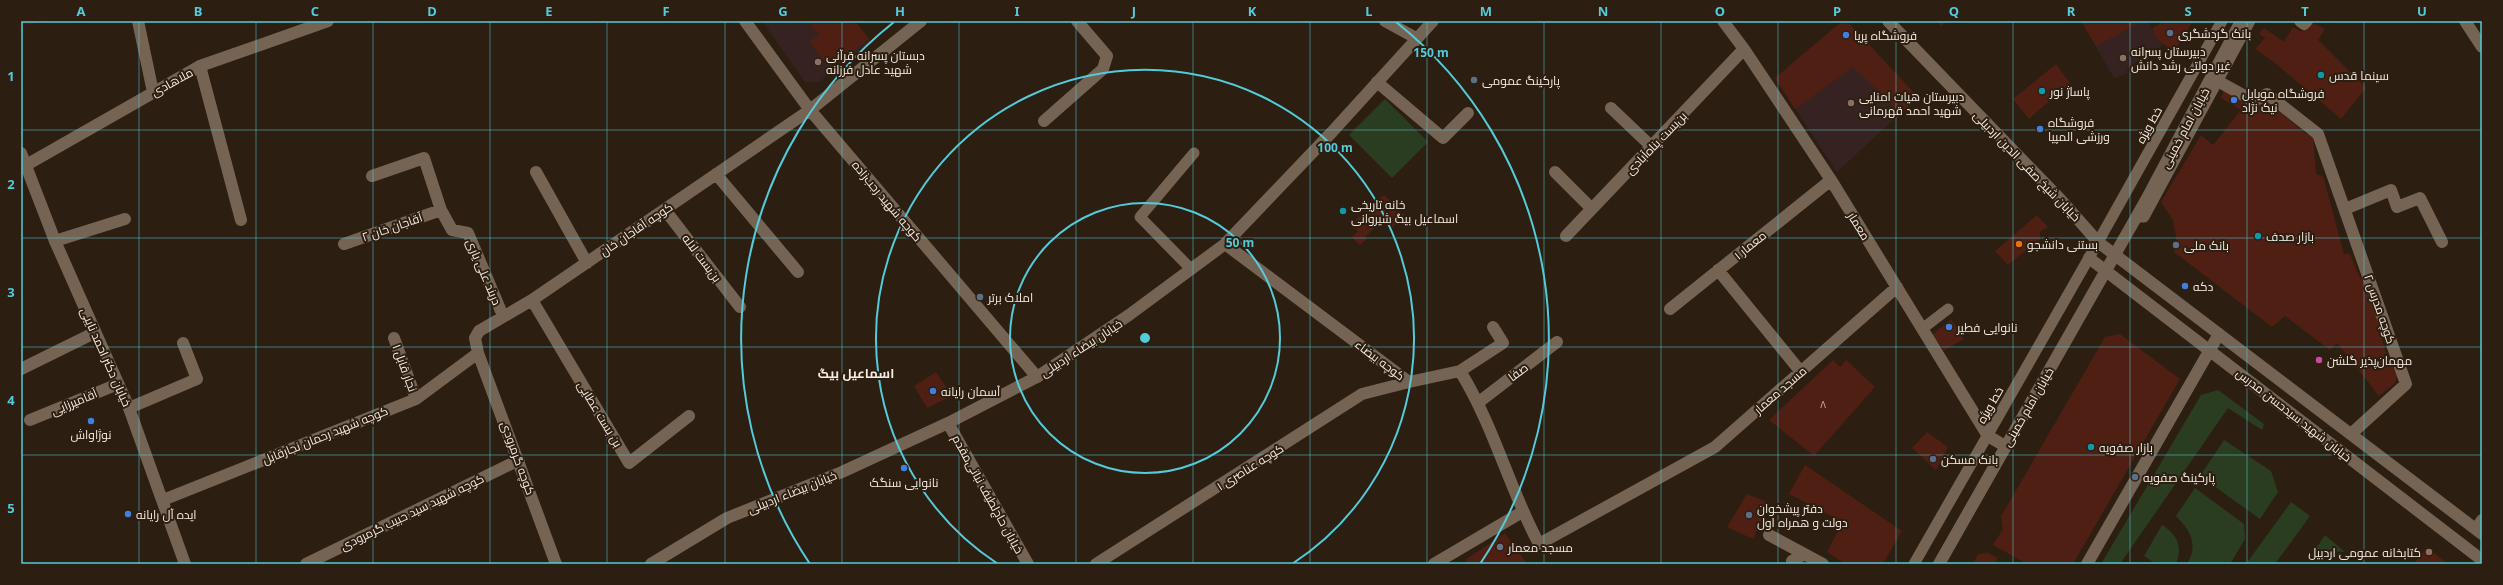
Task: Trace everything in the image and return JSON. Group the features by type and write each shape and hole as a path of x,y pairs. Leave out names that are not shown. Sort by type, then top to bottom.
{"street":[{"path":"138,21 153,92"},
{"name":"ملاهادی","path":"23,166 200,66 328,21"},
{"name":"کوچه شهید رجب‌زاده","path":"745,21 810,110 1037,377"},
{"name":"کوچه آقاجان خان","path":"478,353 475,338 479,331 532,300 810,110 921,21"},
{"path":"1044,121 1103,69 1107,56 1077,21"},
{"path":"1385,21 1416,38"},
{"name":"خیابان بیضاء اردبیلی","path":"651,564 727,518 842,472 948,423 1037,377 1130,316 1225,244 1433,21"},
{"name":"معمار","path":"1723,21 1744,49 1831,180 1988,436"},
{"name":"خیابان شیخ صفی الدین اردبیلی","path":"1888,21 2060,199 2098,242 2114,254"},
{"name":"خیابان امام خمینی","path":"1939,564 2114,254 2215,80 2241,21"},
{"path":"2300,21 2304,24 2307,21"},
{"path":"2465,21 2482,47"},
{"name":"بن‌بست پناه‌آبادی","path":"1566,236 1744,49"},
{"path":"200,66 241,220"},
{"path":"2215,80 2254,101 2268,94 2318,134 2344,209 2391,190 2397,207 2420,198 2442,242"},
{"path":"1377,82 1443,138 1468,113"},
{"path":"1611,108 1652,147"},
{"name":"خیابان دکتر احمد نایبی","path":"21,153 23,166 94,333 129,408 185,564"},
{"name":"دربند علی یاری","path":"372,176 424,158 441,210 452,230 468,233 503,316"},
{"path":"536,172 587,263"},
{"path":"1555,172 1592,209"},
{"path":"716,174 798,272"},
{"name":"معمار ۱","path":"1670,309 1831,180"},
{"name":"کوچه مدرس ۲","path":"2344,209 2406,384 2351,434"},
{"name":"آقاجان خان ۲","path":"344,244 441,210"},
{"name":"بن‌بست لاله","path":"665,210 740,307"},
{"path":"55,241 125,219"},
{"name":"کوچه بیضاء","path":"1225,244 1408,382 1460,371"},
{"name":"خیابان شهید سیدحسن مدرس","path":"2114,254 2351,434 2480,528"},
{"name":"خیابان شهید سیدحسن مدرس","path":"2089,258 2482,560"},
{"path":"1718,270 1800,372"},
{"name":"مسجد معمار","path":"1522,512 1539,544 1715,447 1897,287"},
{"name":"بن بست عطایی","path":"532,300 629,463 689,416"},
{"path":"1434,564 1522,512 1479,402 1460,371 1503,343 1493,327"},
{"path":"21,370 94,333"},
{"path":"2087,564 2219,334"},
{"name":"نجار قابل ۱","path":"394,338 416,399"},
{"name":"صفا","path":"1479,402 1557,342"},
{"path":"129,408 196,379 183,343"},
{"name":"کوچه شهید رحمان نجارقابل","path":"163,500 416,399 478,353"},
{"name":"کوچه گرمرودی","path":"478,353 519,460 556,564"},
{"name":"کوچه عناصری ۱","path":"1096,564 1362,394 1408,382"},
{"name":"آقامیرزایی","path":"30,420 118,384"},
{"name":"خیابان حاج‌لطیف نباتی‌مقدم","path":"948,423 1024,563"},
{"path":"1988,436 2005,446"},
{"name":"کوچه شهید سید حبیب گرمرودی","path":"306,564 519,460"},
{"path":"1769,535 1823,564"},
{"path":"1792,561 1804,554"}],"lane":[{"name":"خط ویژه","path":"1914,564 2089,258 2222,21"},
{"path":"2215,80 2250,21"},
{"path":"1192,268 1140,216 1194,154"},
{"path":"1922,329 1948,310"}],"shaded area":[{"name":"دبستان پسرانه قرآنی شهید عادل فرزانه","path":"762,21 855,21 871,41 819,82 805,82"},
{"name":"دبیرستان پسرانه غیر دولتی رشد دانش","path":"2081,21 2148,21 2157,39 2164,44 2126,69 2129,73 2114,78"},
{"name":"دبیرستان هیات امنایی شهید احمد قهرمانی","path":"1829,32 1848,53 1863,39 1918,97 1837,172 1775,78"}],"green space":[{"path":"1385,99 1428,142 1392,178 1349,135"},
{"path":"2218,390 2264,424 2262,430 2228,408 2120,564 2101,564 2201,395"},
{"path":"2224,440 2271,471 2278,492 2260,519 2200,476"},
{"path":"2195,488 2244,524 2245,539 2230,564 2187,564 2191,557 2191,538 2189,532 2176,516"},
{"path":"2291,502 2310,516 2275,564 2246,564"},
{"path":"2162,525 2172,532 2179,547 2176,564 2156,564 2144,556"},
{"path":"2325,535 2345,552 2325,551 2311,556"}],"building":[{"path":"21,21 46,21 46,22 21,25"},
{"path":"807,21 855,21 869,39 831,69 809,42 819,35"},
{"path":"1842,21 1847,21 1918,97 1901,113 1853,67 1795,109 1775,78"},
{"path":"1936,21 1949,21 1941,26"},
{"path":"2081,21 2143,21 2096,46"},
{"name":"بانک گردشگری","path":"2165,21 2193,21 2174,52 2157,39 2152,28"},
{"name":"سینما قدس","path":"2309,21 2325,29 2318,40 2366,88 2341,119 2274,62 2255,49 2265,38 2259,34 2264,28 2284,42 2293,27 2301,32"},
{"name":"پاساژ نور","path":"2056,64 2070,83 2029,119 2013,99"},
{"path":"2224,90 2248,101 2252,107 2264,99 2306,134 2313,135 2316,174 2323,176 2344,254 2350,254 2359,276 2369,286 2384,347 2397,376 2395,383 2379,396 2337,343 2330,350 2285,316 2272,327 2174,252 2177,242 2173,220 2161,202 2201,135 2213,145 2241,110 2221,98"},
{"path":"1384,195 1405,216 1393,227 1384,218 1365,237 1367,239 1360,245 1352,237 1358,231 1351,224"},
{"name":"بستنی دانشجو","path":"2037,215 2048,227 2040,232 2040,239 2008,265 1995,251"},
{"name":"نانوایی فطیر","path":"1951,319 1964,339 1944,350 1932,335"},
{"name":"بازار صفویه","path":"2120,334 2180,379 2073,564 2027,564 1993,545 2003,529 2001,516 2105,337"},
{"path":"1833,360 1840,367 1846,360 1875,387 1814,456 1769,420"},
{"name":"آسمان رایانه","path":"936,372 952,396 927,408 914,386"},
{"name":"بانک مسکن","path":"1927,432 1948,447 1936,470 1912,448"},
{"path":"1805,465 1902,531 1883,564 1845,564 1827,552 1843,522 1789,494"},
{"name":"دفتر پیشخوان دولت و همراه اول","path":"1747,494 1770,503 1753,539 1727,527"},
{"name":"مسجد معمار","path":"1505,533 1527,564 1468,564 1465,560"},
{"name":"کتابخانه عمومی اردبیل","path":"2427,547 2448,564 2414,564"},
{"path":"1988,553 1998,558 1994,564 1973,564 1978,554"}],"place":[{"name":"بانک گردشگری","path":"2170,33"},
{"name":"فروشگاه پریا","path":"1846,35"},
{"name":"دبیرستان پسرانه غیر دولتی رشد دانش","path":"2123,58"},
{"name":"دبستان پسرانه قرآنی شهید عادل فرزانه","path":"818,62"},
{"name":"سینما قدس","path":"2321,75"},
{"name":"پارکینگ عمومی","path":"1474,80"},
{"name":"پاساژ نور","path":"2042,91"},
{"name":"فروشگاه مویابل نیک نژاد","path":"2234,100"},
{"name":"دبیرستان هیات امنایی شهید احمد قهرمانی","path":"1851,103"},
{"name":"فروشگاه ورزشی المپیا","path":"2040,129"},
{"name":"خانه تاریخی اسماعیل بیگ شیروانی","path":"1343,211"},
{"name":"بازار صدف","path":"2258,236"},
{"name":"بستنی دانشجو","path":"2019,244"},
{"name":"بانک ملی","path":"2176,245"},
{"name":"دکه","path":"2185,286"},
{"name":"املاک برتر","path":"980,297"},
{"name":"نانوایی فطیر","path":"1949,327"},
{"name":"مهمان‌پذیر گلشن","path":"2319,360"},
{"name":"آسمان رایانه","path":"933,391"},
{"name":"نوژاواش","path":"91,421"},
{"name":"بازار صفویه","path":"2091,447"},
{"name":"بانک مسکن","path":"1933,459"},
{"name":"نانوایی سنگک","path":"904,468"},
{"name":"پارکینگ صفویه","path":"2135,477"},
{"name":"ایده آل رایانه","path":"128,514"},
{"name":"دفتر پیشخوان دولت و همراه اول","path":"1749,515"},
{"name":"مسجد معمار","path":"1500,547"},
{"name":"کتابخانه عمومی اردبیل","path":"2429,552"}],"district":[{"name":"اسماعیل بیگ","path":"856,373"}]}
